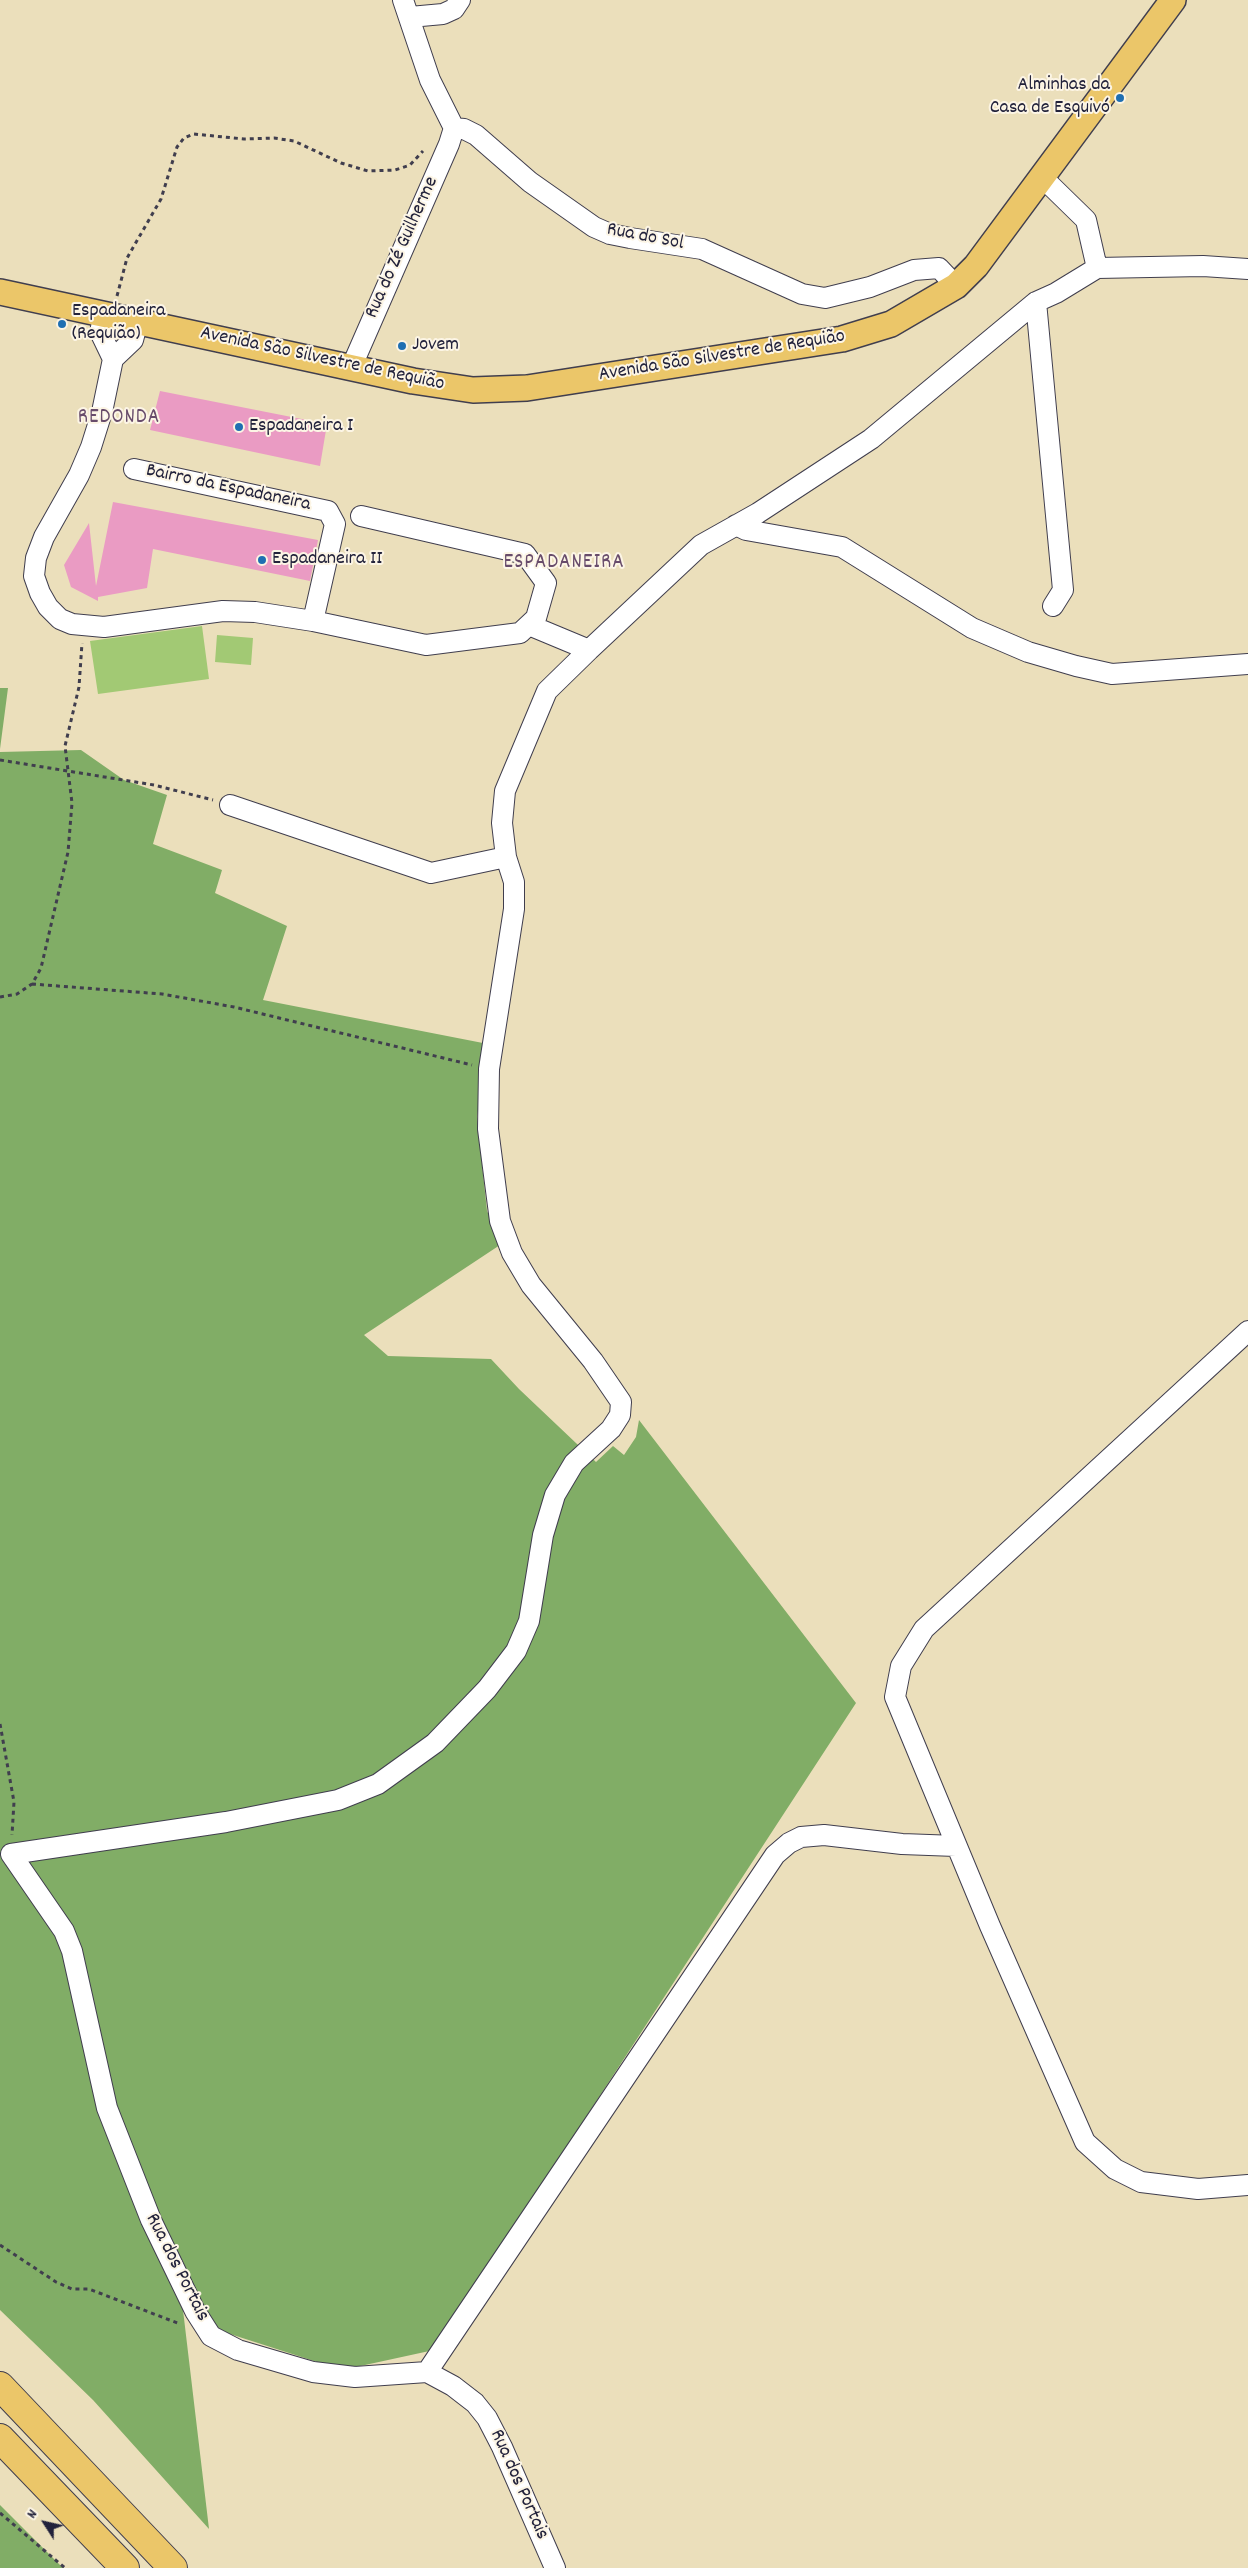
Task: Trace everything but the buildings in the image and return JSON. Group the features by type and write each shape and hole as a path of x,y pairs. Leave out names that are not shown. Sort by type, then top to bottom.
{"highway":[{"path":"0,2386 173,2568"},
{"path":"0,2438 125,2568"}],"main road":[{"name":"Avenida São Silvestre de Requião","path":"0,292 350,368 413,381 474,390 527,388 842,339 891,324 956,286 976,266 1173,0"}],"street":[{"path":"454,128 430,80 407,8 442,14 454,9 460,0"},
{"name":"Rua do Sol","path":"454,128 464,129 476,135 530,182 594,227 610,234 702,249 802,294 825,298 870,287 914,270 939,268 956,286"},
{"name":"Rua do Zé Guilherme","path":"350,368 449,144 454,128"},
{"path":"1043,178 1086,220 1097,268"},
{"path":"11,1854 226,1822 338,1800 378,1784 435,1743 487,1689 516,1651 528,1621 543,1535 555,1495 574,1464 611,1430 620,1415 621,1402 593,1361 531,1285 512,1253 500,1221 493,1178 488,1129 489,1069 514,909 514,882 506,856 502,823 505,791 547,691 588,650 701,545 736,525 871,439 1036,302 1056,293 1097,268 1203,266 1248,270"},
{"path":"1036,302 1064,590 1054,606"},
{"path":"113,359 100,332 120,317 133,340 113,359 102,412 91,447 79,475 44,537 36,558 34,576 40,593 48,607 60,618 84,626 104,627 224,611 255,612 313,621 426,644 520,633 536,618 546,583 525,554 361,516"},
{"name":"Bairro da Espadaneira","path":"134,469 328,511 335,524 313,621"},
{"path":"736,525 746,530 842,548 972,628 1028,652 1076,666 1112,674 1248,664"},
{"path":"529,625 588,650"},
{"path":"230,805 431,873 506,856"},
{"path":"1248,1331 924,1629 901,1666 895,1697 956,1846 1086,2142 1115,2169 1141,2182 1198,2189 1248,2185"},
{"path":"428,2372 775,1855 789,1843 801,1837 824,1835 902,1844 956,1846"},
{"name":"Rua dos Portais","path":"11,1854 64,1931 72,1951 106,2108 151,2220 195,2311 211,2336 238,2350 334,2376 355,2377 428,2372 453,2386 475,2403 487,2418 502,2447 555,2568"}],"path":[{"path":"120,317 118,286 127,258 161,198 178,147 184,138 194,134 244,140 274,138 294,141 341,163 368,171 395,170 410,165 425,150"},
{"path":"0,996 17,994 32,984 41,968 68,852 72,803 66,770 65,746 79,687 84,626"},
{"path":"0,760 154,786 230,805"},
{"path":"32,984 171,995 234,1007 489,1069"},
{"path":"0,1724 14,1802 11,1854"},
{"path":"0,2245 56,2282 72,2289 98,2292 211,2336"},
{"path":"0,2513 65,2568"}],"green space":[{"path":"202,626 209,679 98,694 90,641"},
{"path":"217,635 253,638 251,665 215,662"},
{"path":"0,688 8,688 0,749"},
{"path":"81,750 124,780 167,795 153,844 222,870 215,893 287,926 263,1000 488,1044 477,1117 487,1211 503,1243 364,1335 388,1356 491,1359 519,1389 596,1462 613,1446 624,1455 636,1437 639,1420 856,1703 434,2350 342,2370 230,2334 183,2310 209,2529 93,2400 0,2310 0,752"},
{"path":"0,2505 63,2568 0,2568"}],"place":[{"name":"Alminhas da Casa de Esquivó","path":"1120,98"},
{"name":"Espadaneira (Requião)","path":"62,324"},
{"name":"Jovem","path":"402,346"},
{"name":"Espadaneira I","path":"239,427"},
{"name":"Espadaneira II","path":"262,560"}],"district":[{"name":"REDONDA","path":"119,419"},
{"name":"ESPADANEIRA","path":"564,564"}]}
